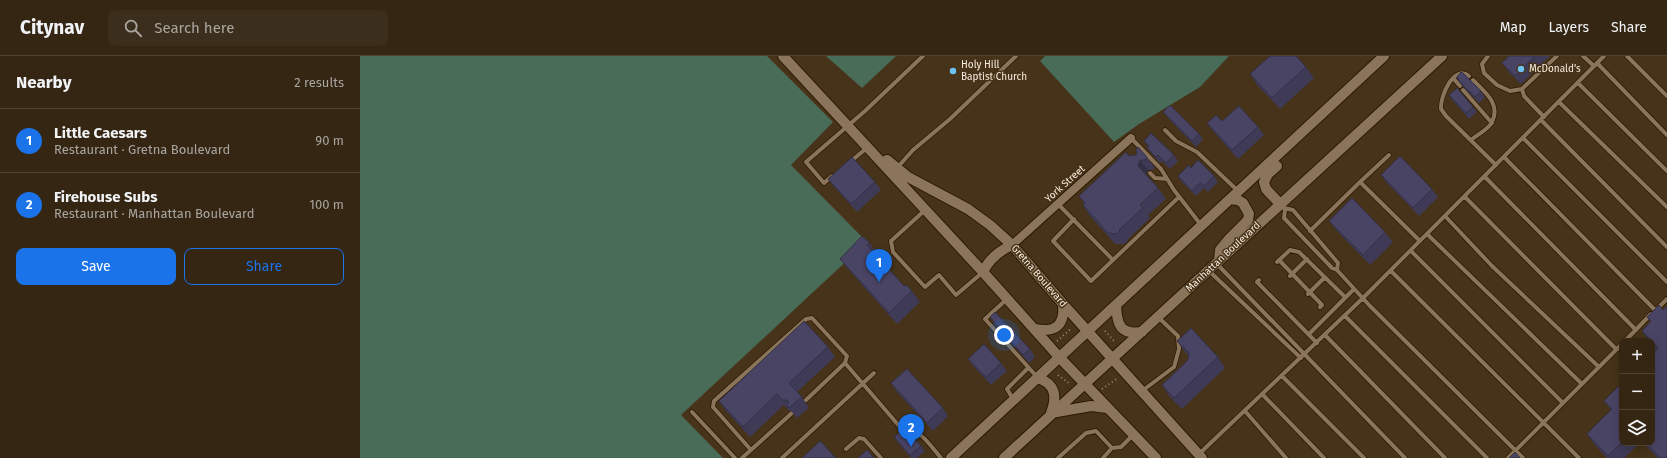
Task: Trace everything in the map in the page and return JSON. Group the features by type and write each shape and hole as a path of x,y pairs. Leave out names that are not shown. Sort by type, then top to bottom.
{"street":[{"name":"Gretna Boulevard","path":"783,56 926,209 1060,358 1156,458"},
{"path":"951,458 1238,191 1308,128 1383,56"},
{"name":"Manhattan Boulevard","path":"1004,458 1051,413 1113,359 1215,265 1283,207 1442,56"},
{"name":"Gretna Boulevard","path":"849,126 908,177 968,209 990,225 1012,245 1199,457"},
{"path":"1283,207 1266,189 1264,182 1268,174 1304,140 1308,128"},
{"name":"York Street","path":"1012,245 1131,138"},
{"path":"1215,265 1220,250 1248,220 1249,214 1243,203 1238,200 1230,199"},
{"path":"983,272 988,262 1002,250 1012,245"},
{"path":"1035,329 1045,331 1060,324 1064,314 1063,304"},
{"path":"1116,305 1117,320 1125,331 1133,334 1142,332"},
{"path":"1038,378 1045,380 1054,392 1056,401 1051,413"},
{"path":"1051,413 1091,406 1107,408"}],"lane":[{"path":"835,174 824,183 806,162 849,126 922,56"},
{"path":"897,168 913,150 950,119 1016,56"},
{"path":"1488,56 1482,64 1484,74 1496,85 1510,91 1522,89 1557,56"},
{"path":"1583,56 1595,65 1667,135"},
{"path":"1199,457 1245,411 1364,298 1604,56"},
{"path":"1627,56 1667,96"},
{"path":"1469,76 1466,73 1462,73 1453,78 1443,94 1441,109 1446,116 1496,165"},
{"path":"1453,78 1492,123"},
{"path":"1471,140 1492,123 1496,108 1491,99 1473,80"},
{"path":"1578,83 1667,171"},
{"path":"1522,89 1524,96 1542,118 1667,247"},
{"path":"1559,102 1667,207"},
{"path":"1165,130 1176,141 1197,152 1238,191"},
{"path":"1131,138 1161,169 1179,197 1201,226"},
{"path":"1523,138 1667,282"},
{"path":"847,164 868,147"},
{"path":"1140,154 1142,149"},
{"path":"1310,230 1389,155"},
{"path":"1504,157 1655,310"},
{"path":"1150,172 1155,178 1167,179"},
{"path":"1485,177 1636,330"},
{"path":"1360,182 1420,242"},
{"path":"1074,219 1053,241 1091,281 1179,197"},
{"path":"1465,197 1616,349"},
{"path":"1058,204 1113,260"},
{"path":"1337,270 1338,263 1293,210 1283,207 1284,218 1332,268 1337,270 1354,289 1523,458"},
{"path":"926,209 891,241 893,252 925,287 939,275 956,295 983,272"},
{"path":"1445,216 1492,266 1599,367"},
{"path":"1427,234 1582,384"},
{"path":"1321,306 1278,261 1290,250 1299,252 1307,258 1345,297"},
{"path":"1411,251 1562,403"},
{"path":"1291,275 1307,258"},
{"path":"1215,265 1306,354 1405,458"},
{"path":"1215,265 1301,358"},
{"path":"1391,271 1579,458"},
{"path":"1309,293 1325,277"},
{"path":"1259,280 1257,282 1302,325 1317,343"},
{"path":"1309,334 1354,289"},
{"path":"1007,298 985,319 1038,378"},
{"path":"1628,338 1667,299"},
{"path":"1345,316 1487,458"},
{"path":"1142,391 1174,367 1179,349 1178,336 1158,317"},
{"path":"751,450 713,407 714,401 806,319 812,318 847,356 845,363 806,400"},
{"path":"1325,335 1445,458"},
{"path":"1508,458 1619,346"},
{"path":"845,363 900,427 910,428 922,436 941,458"},
{"path":"1014,400 1007,389 1028,368"},
{"path":"782,458 874,373"},
{"path":"1282,376 1364,458"},
{"path":"1263,395 1324,458"},
{"path":"1245,411 1286,458"},
{"path":"692,412 735,458"},
{"path":"742,458 792,413"},
{"path":"1058,458 1086,433 1096,431 1112,448"},
{"path":"1103,458 1112,448 1121,447 1133,435"},
{"path":"846,449 859,438 864,439 881,458"}],"path":[{"path":"1105,331 1115,342"},
{"path":"1058,374 1071,386"},
{"path":"1101,390 1120,376"}],"green space":[{"path":"360,56 767,56 833,122 791,165 867,242 681,415 723,458 360,458"},
{"path":"826,56 896,56 862,88"},
{"path":"1045,56 1229,56 1200,87 1139,124 1114,142 1040,61"}],"building":[{"path":"1270,56 1296,56 1306,67 1272,98 1250,74"},
{"path":"1509,56 1535,56 1515,76 1502,63"},
{"path":"1461,72 1481,91 1475,97 1459,81 1457,77"},
{"path":"1457,88 1473,107 1466,113 1449,95"},
{"path":"1170,105 1199,134 1192,141 1163,112"},
{"path":"1239,106 1258,127 1232,150 1207,123 1216,115 1222,121"},
{"path":"1151,133 1174,155 1166,163 1158,155 1156,157 1147,148 1149,146 1144,141"},
{"path":"1138,147 1147,157 1145,160 1140,160 1138,166 1158,188 1140,205 1143,208 1119,230 1120,231 1117,234 1108,233 1083,205 1085,203 1079,196 1126,152 1129,156 1136,155 1136,150"},
{"path":"1400,156 1432,189 1413,208 1381,175"},
{"path":"852,157 875,182 851,204 828,179"},
{"path":"1198,160 1214,176 1204,186 1200,183 1192,191 1178,176 1189,165 1191,168"},
{"path":"1352,198 1385,232 1363,255 1329,221"},
{"path":"862,236 870,243 867,245 904,286 906,285 912,291 889,313 840,259"},
{"path":"1659,305 1663,310 1667,306 1667,458 1661,458 1649,446 1655,446 1655,350 1658,348 1655,344 1655,338 1648,338 1642,331 1651,321 1647,317"},
{"path":"995,312 1030,349 1023,355 990,317"},
{"path":"804,321 828,347 789,383 802,397 789,408 787,406 787,400 782,400 777,394 743,427 719,401"},
{"path":"1191,328 1218,357 1174,398 1162,385 1188,360 1189,353 1177,341"},
{"path":"984,344 1001,363 986,377 968,359"},
{"path":"907,369 943,408 927,423 891,383"},
{"path":"1619,386 1619,445 1608,456 1587,434 1612,409 1604,401"},
{"path":"905,428 921,446 910,455 894,437"},
{"path":"820,441 836,458 802,458"},
{"path":"867,450 874,458 858,458"},
{"path":"1515,452 1520,458 1509,458"}],"place":[{"name":"McDonald's","path":"1521,69"},
{"name":"Holy Hill Baptist Church","path":"953,71"},
{"name":"Little Caesars","path":"879,282"},
{"name":"Firehouse Subs","path":"911,447"}]}
